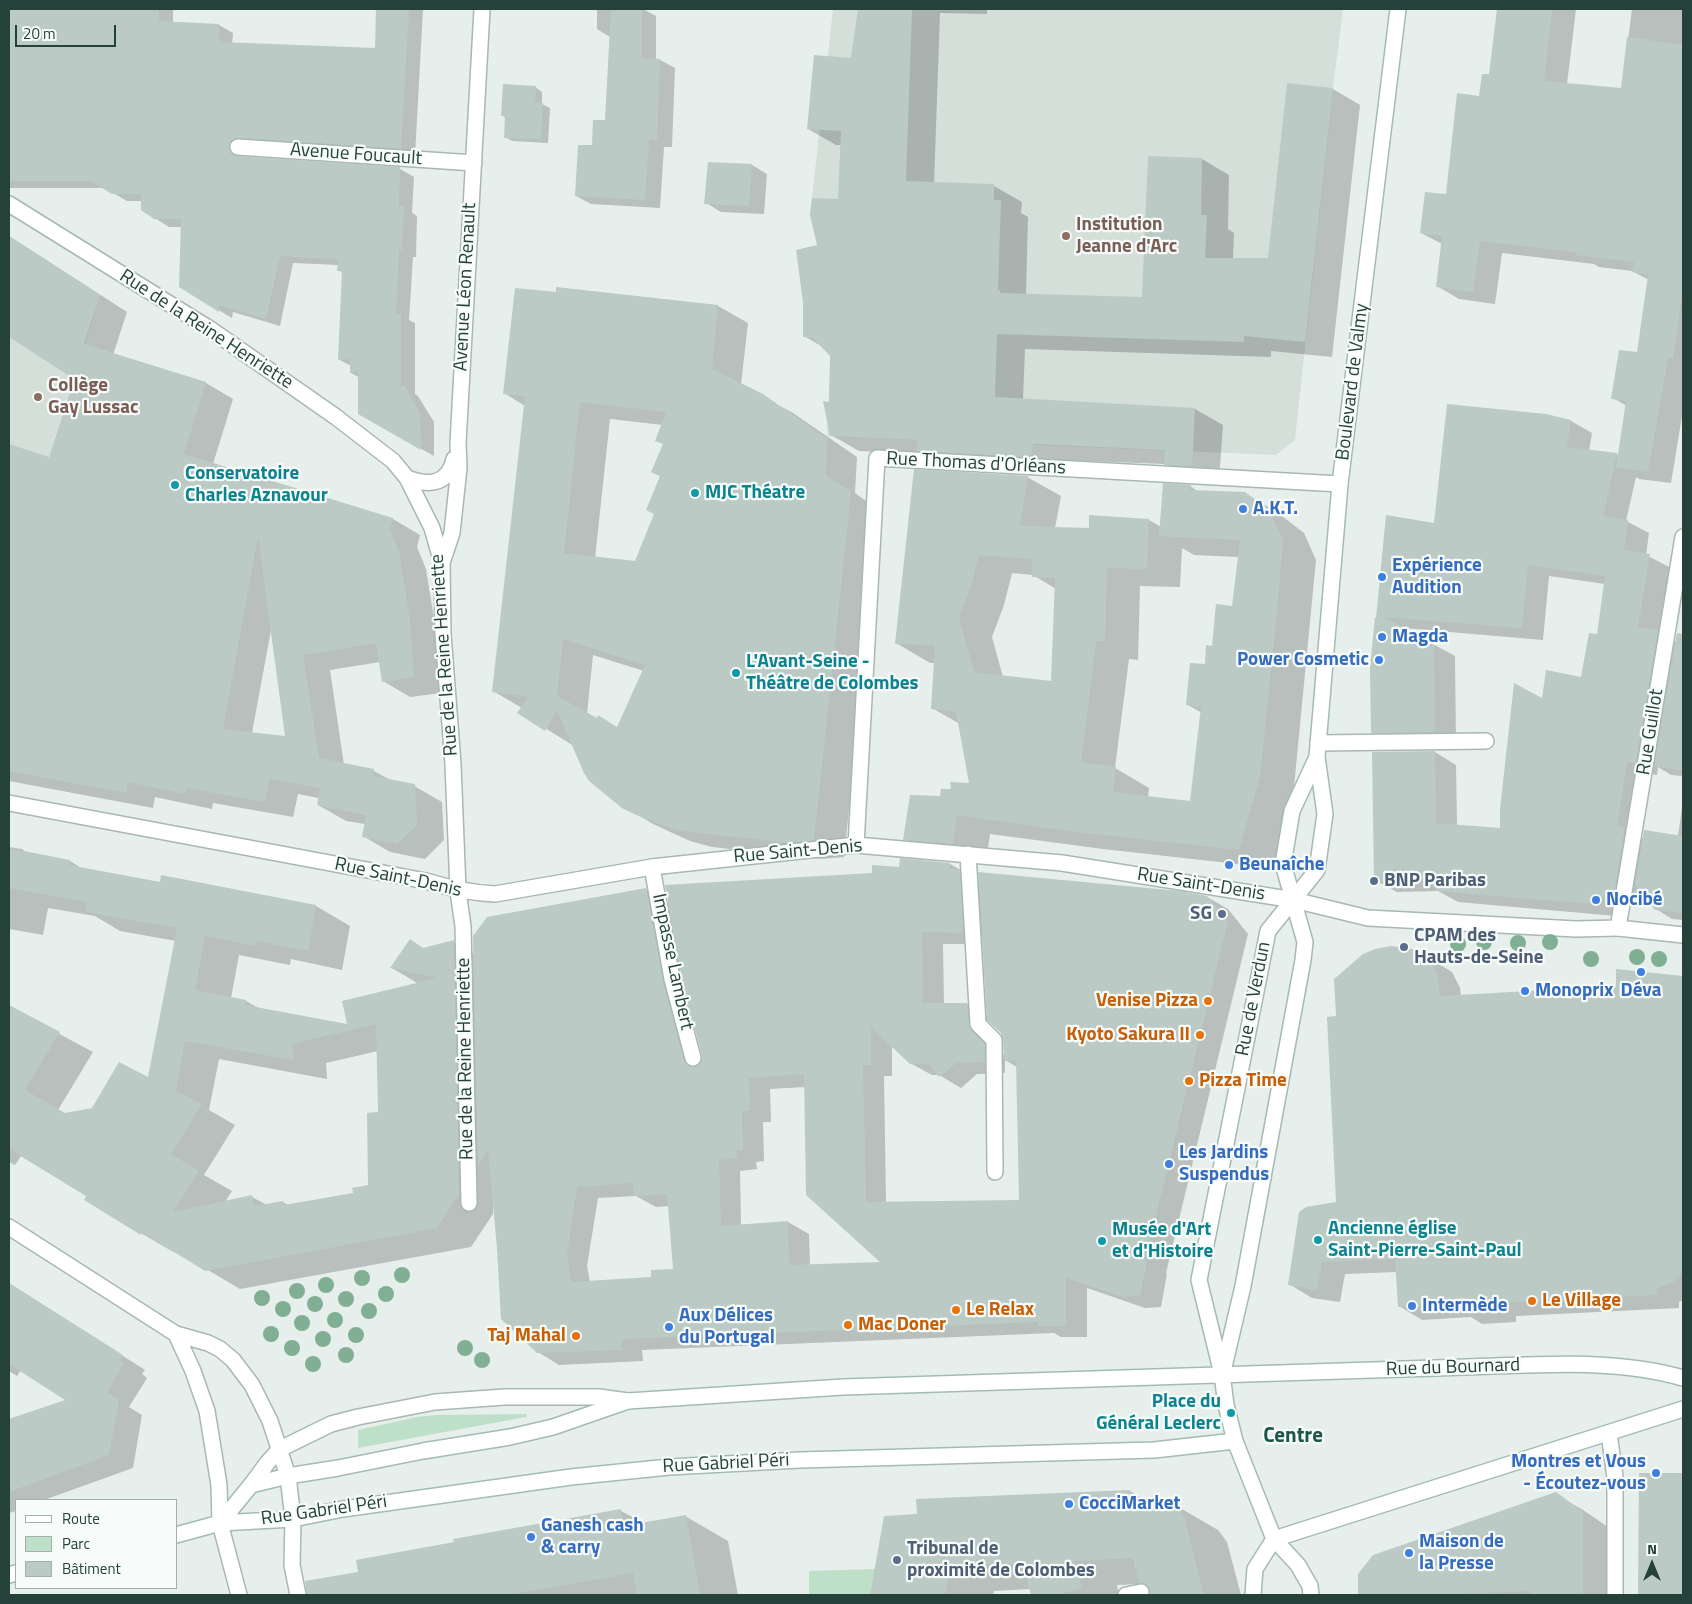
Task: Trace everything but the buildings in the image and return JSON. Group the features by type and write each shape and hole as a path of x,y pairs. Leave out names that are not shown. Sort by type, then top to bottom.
{"street":[{"name":"Avenue Léon Renault","path":"442,563 452,533 459,468 458,443 482,9"},
{"name":"Boulevard de Valmy","path":"1294,900 1317,870 1325,814 1318,750 1340,484 1398,9"},
{"name":"Avenue Foucault","path":"238,147 474,163"},
{"name":"Rue de la Reine Henriette","path":"9,204 210,329 336,417 393,462 407,478 432,528 442,563 443,634 453,764 458,891 463,926 469,1203"},
{"path":"407,478 419,483 429,483 447,476 452,468 458,443"},
{"name":"Rue Thomas d'Orléans","path":"856,845 877,458 1340,484"},
{"name":"Rue Guillot","path":"1618,928 1683,537"},
{"path":"1318,750 1486,741"},
{"name":"Boulevard de Valmy","path":"1294,900 1284,864 1292,812 1318,750"},
{"name":"Rue Saint-Denis","path":"9,804 426,881 458,891 494,894 652,866 856,845 1062,863 1294,900 1368,918 1576,929 1618,928 1683,935"},
{"path":"968,854 978,1024 994,1040 995,1172"},
{"name":"Impasse Lambert","path":"652,866 672,980 693,1058"},
{"name":"Rue de Verdun","path":"1222,1374 1199,1280 1268,931 1294,900"},
{"name":"Rue de Verdun","path":"1222,1374 1243,1286 1303,960 1304,942 1294,900"},
{"path":"9,1228 176,1334 208,1343 220,1349 234,1360 244,1372 263,1405 288,1476 293,1519 292,1565 298,1595"},
{"path":"176,1334 193,1371 207,1411 219,1484 220,1523 239,1595"},
{"name":"Rue du Bournard","path":"1222,1374 1559,1365 1609,1366 1658,1370 1683,1378"},
{"path":"1222,1374 1226,1405 1235,1441 1274,1539 1298,1566 1310,1586 1312,1595"},
{"name":"Rue Gabriel Péri","path":"220,1523 280,1449 331,1424 435,1402 504,1398 599,1398 628,1401 843,1387 1222,1374"},
{"name":"Rue Gabriel Péri","path":"251,1484 528,1433 553,1427 628,1401"},
{"path":"1253,1595 1255,1569 1274,1539 1683,1409"},
{"path":"1608,1433 1615,1477 1615,1595"},
{"name":"Rue Gabriel Péri","path":"178,1534 220,1523 293,1519 344,1509 571,1477 668,1466 800,1460 1129,1451 1235,1441"},
{"path":"1126,1595 1141,1592"}],"shaded area":[{"name":"Institution Jeanne d'Arc","path":"833,9 1343,9 1295,440 1276,455 827,436 833,301 810,215"},
{"name":"Collège Gay Lussac","path":"9,236 99,295 88,313 94,315 21,543 9,539"}],"green space":[{"path":"526,1414 526,1417 358,1448 358,1430 417,1417"},
{"path":"875,1569 870,1595 809,1595 809,1571"}],"place":[{"name":"Institution Jeanne d'Arc","path":"1066,236"},
{"name":"Collège Gay Lussac","path":"38,397"},
{"name":"Conservatoire Charles Aznavour","path":"175,485"},
{"name":"MJC Théatre","path":"695,493"},
{"name":"A.K.T.","path":"1243,509"},
{"name":"Expérience Audition","path":"1382,577"},
{"name":"Magda","path":"1382,637"},
{"name":"Power Cosmetic","path":"1379,660"},
{"name":"L'Avant-Seine - Théâtre de Colombes","path":"736,673"},
{"name":"Beunaîche","path":"1229,865"},
{"name":"BNP Paribas","path":"1374,881"},
{"name":"Nocibé","path":"1596,900"},
{"name":"SG","path":"1222,914"},
{"name":"CPAM des Hauts-de-Seine","path":"1404,947"},
{"name":"Déva","path":"1641,972"},
{"name":"Monoprix","path":"1525,991"},
{"name":"Venise Pizza","path":"1208,1001"},
{"name":"Kyoto Sakura II","path":"1200,1035"},
{"name":"Pizza Time","path":"1189,1081"},
{"name":"Les Jardins Suspendus","path":"1169,1164"},
{"name":"Ancienne église Saint-Pierre-Saint-Paul","path":"1318,1240"},
{"name":"Musée d'Art et d'Histoire","path":"1102,1241"},
{"name":"Le Village","path":"1532,1301"},
{"name":"Intermède","path":"1412,1306"},
{"name":"Le Relax","path":"956,1310"},
{"name":"Mac Doner","path":"848,1325"},
{"name":"Aux Délices du Portugal","path":"669,1327"},
{"name":"Taj Mahal","path":"576,1336"},
{"name":"Place du Général Leclerc","path":"1231,1413"},
{"name":"Montres et Vous - Écoutez-vous","path":"1656,1473"},
{"name":"CocciMarket","path":"1069,1504"},
{"name":"Ganesh cash & carry","path":"531,1537"},
{"name":"Maison de la Presse","path":"1409,1553"},
{"name":"Tribunal de proximité de Colombes","path":"897,1560"}],"district":[{"name":"Centre","path":"1293,1437"}]}
